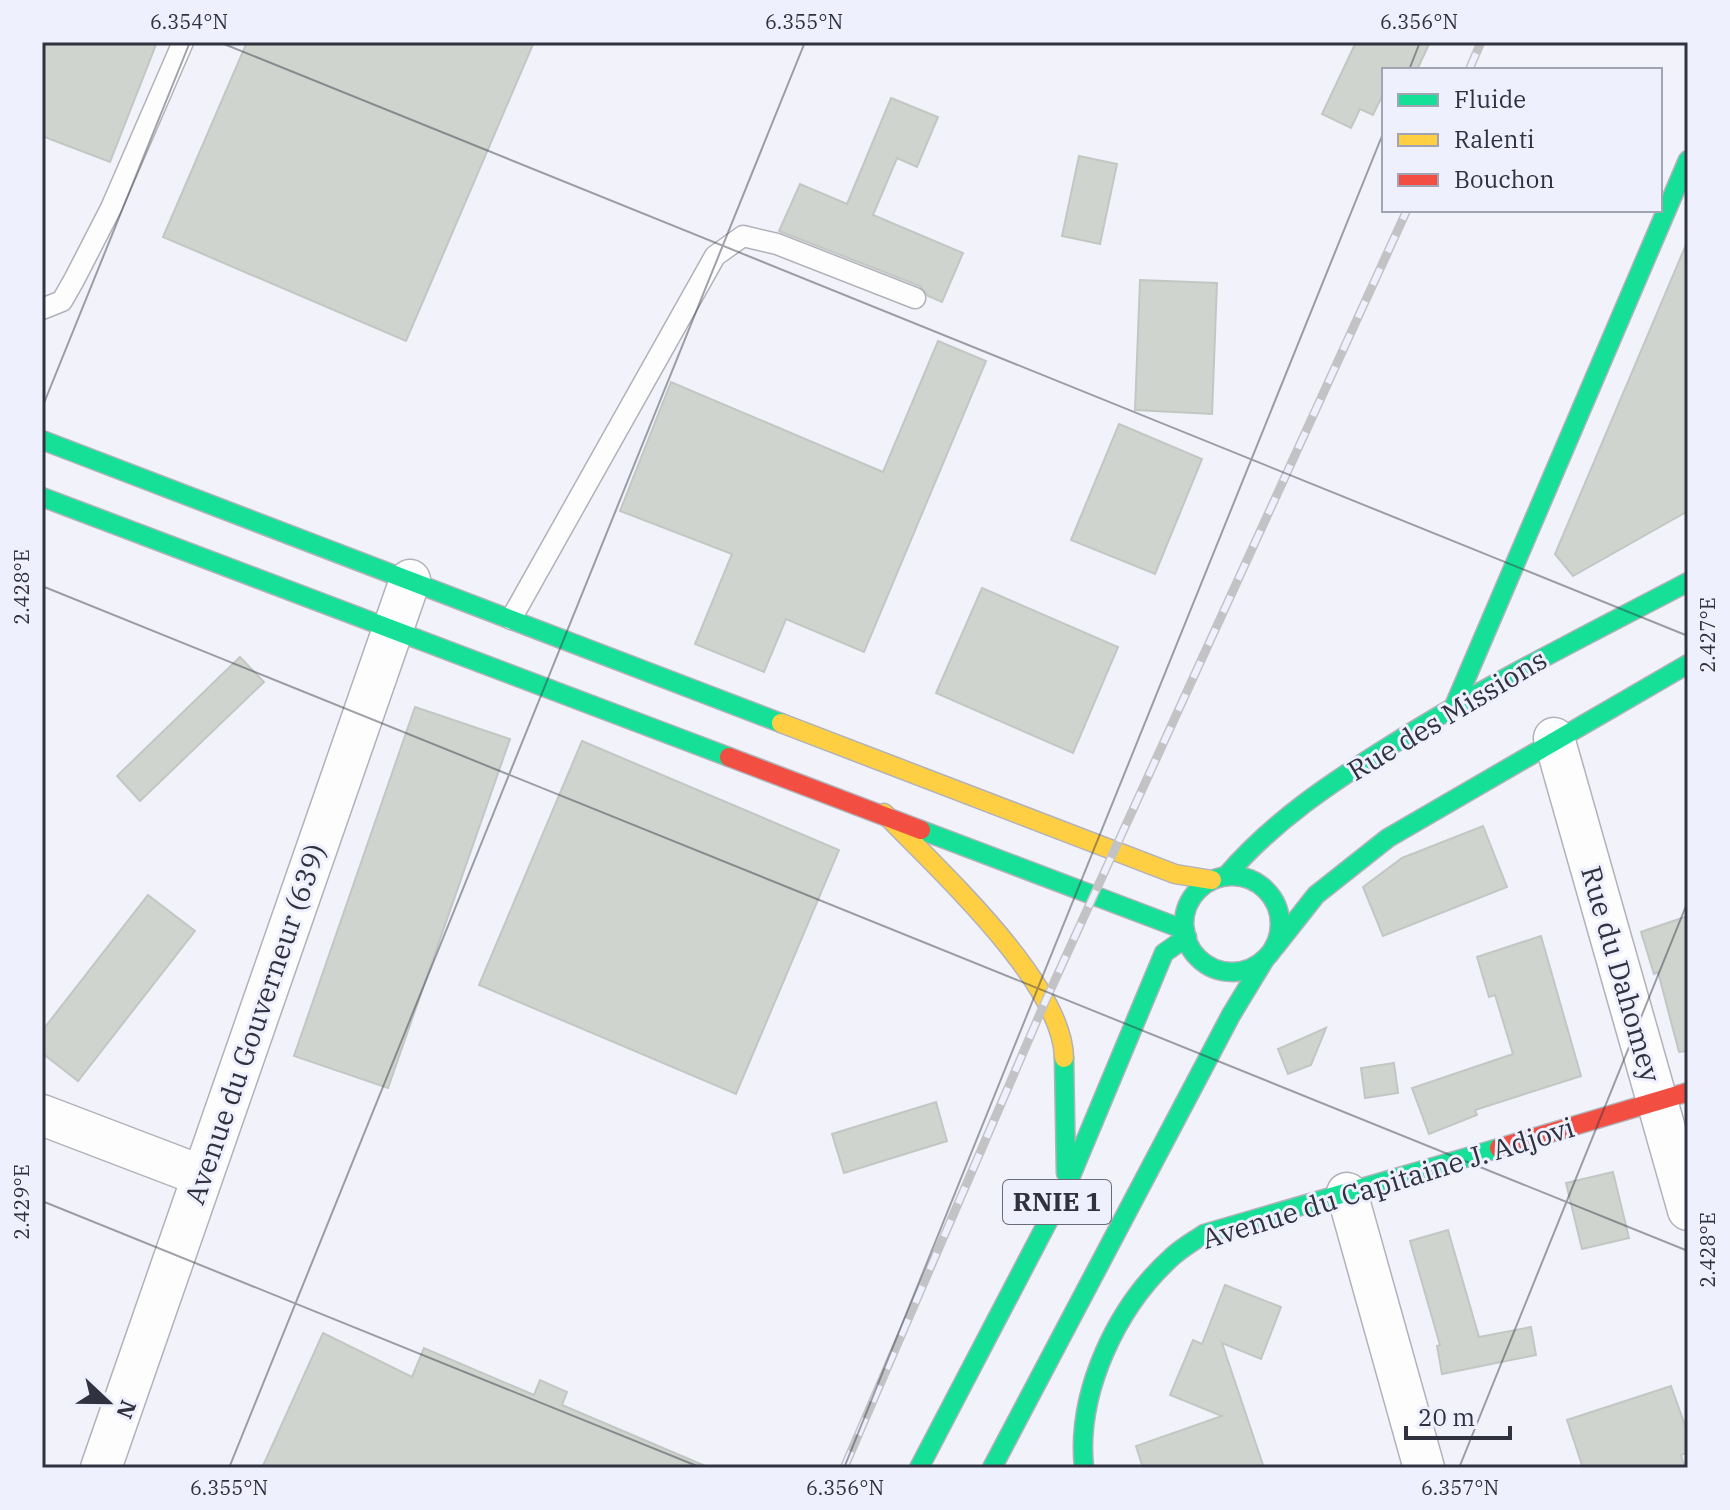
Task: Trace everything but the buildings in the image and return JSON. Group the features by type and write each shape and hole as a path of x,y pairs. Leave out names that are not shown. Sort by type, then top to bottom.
{"main road":[{"path":"1455,704 1688,160"},
{"path":"42,440 1175,874 1219,878 1242,876 1268,891 1280,918 1270,953 1253,967 1223,971 1197,957 1186,933 884,813 42,497"},
{"name":"Rue des Missions","path":"1219,878 1261,835 1303,802 1455,704 1688,582"},
{"name":"RNIE 1","path":"992,1468 1231,1015 1301,908 1344,867 1554,738 1688,664"},
{"path":"884,813 1018,954 1064,1037 1067,1185"},
{"name":"RNIE 1","path":"919,1468 1067,1185 1164,953 1186,933 1191,901 1219,878"},
{"name":"Avenue du Capitaine J. Adjovi","path":"1083,1464 1079,1433 1093,1383 1143,1289 1173,1256 1204,1234 1672,1096"}],"street":[{"name":"Avenue du Gouverneur (639)","path":"101,1468 410,580"},
{"name":"Rue du Dahomey","path":"1554,738 1672,1096 1688,1210"},
{"path":"42,1115 202,1176"},
{"path":"1347,1193 1424,1468"}],"lane":[{"path":"42,309 62,301 74,280 111,208 183,42"},
{"path":"511,619 715,256 743,236 777,244 915,298"}],"railway":[{"path":"1470,68 1481,42"},
{"path":"844,1468 1045,1002 1406,212"}],"traffic: fast":[{"path":"1455,704 1688,160"},
{"path":"42,440 781,723"},
{"path":"42,497 729,757"},
{"path":"1226,876 1283,820 1370,758 1502,680 1688,582"},
{"path":"1275,947 1316,895 1388,838 1688,664"},
{"path":"921,830 1185,930"},
{"path":"1232,876 1250,880 1266,890 1276,906 1280,924 1276,942 1266,958 1250,968 1232,972 1214,968 1198,958 1188,942 1184,924 1188,906 1198,890 1214,880 1232,876"},
{"path":"919,1468 1067,1185 1164,953 1187,937"},
{"path":"992,1468 1231,1015 1265,959"},
{"path":"1064,1058 1066,1173"},
{"path":"1084,1468 1083,1439 1087,1410 1104,1352 1134,1300 1173,1256 1204,1234 1499,1148"}],"traffic: slow":[{"path":"781,723 1175,874 1212,880"},
{"path":"884,813 964,895 1020,962 1043,995 1058,1028 1064,1058"}],"traffic: jam":[{"path":"729,757 921,830"},
{"path":"1499,1148 1688,1092"}]}
